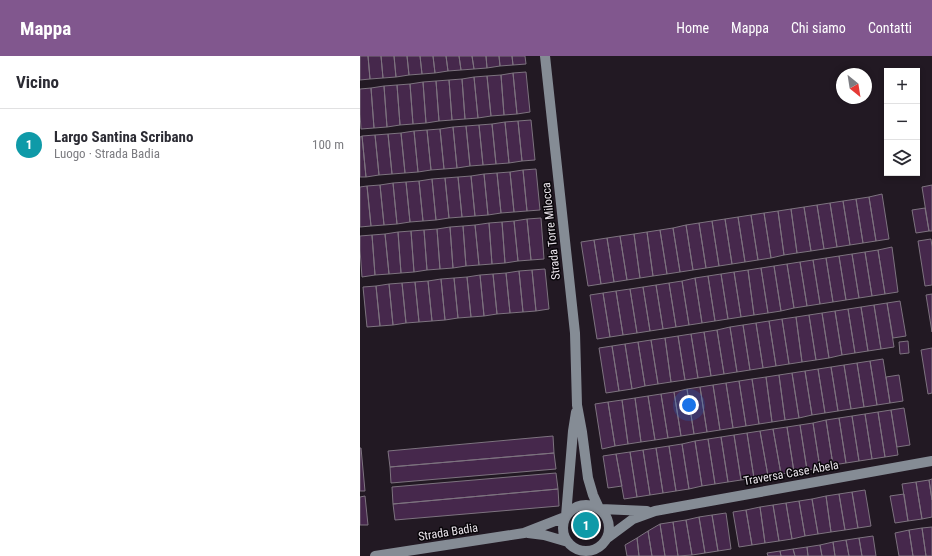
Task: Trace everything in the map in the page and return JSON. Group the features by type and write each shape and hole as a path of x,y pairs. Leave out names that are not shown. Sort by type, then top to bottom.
{"street":[{"name":"Strada Torre Milocca","path":"545,56 575,333 577,404"},
{"path":"577,404 588,478 593,496 608,520 609,533 603,556"},
{"path":"571,556 563,526 566,516 573,431 577,404"},
{"name":"Traversa Case Abela","path":"656,511 932,460"},
{"path":"524,533 566,516 575,507 587,504 600,509 656,511"},
{"path":"524,533 544,536 568,543 578,549 588,551 598,548 633,519 656,511"},
{"name":"Strada Badia","path":"375,556 524,533"}],"building":[{"path":"360,56 368,56 370,79 360,80"},
{"path":"368,56 381,56 383,78 370,79"},
{"path":"381,56 394,56 396,77 383,78"},
{"path":"394,56 407,56 409,75 396,77"},
{"path":"407,56 420,56 422,74 409,75"},
{"path":"420,56 433,56 435,73 422,74"},
{"path":"433,56 446,56 448,71 435,73"},
{"path":"446,56 459,56 461,70 448,71"},
{"path":"459,56 472,56 474,69 461,70"},
{"path":"472,56 486,56 487,68 474,69"},
{"path":"486,56 499,56 500,66 487,68"},
{"path":"499,56 512,56 513,65 500,66"},
{"path":"512,56 525,56 526,64 513,65"},
{"path":"526,72 530,112 517,114 513,73"},
{"path":"513,73 517,114 504,115 501,75"},
{"path":"501,75 504,115 491,116 487,76"},
{"path":"487,76 491,116 478,118 474,77"},
{"path":"474,77 478,118 465,119 462,79"},
{"path":"462,79 465,119 452,120 449,80"},
{"path":"449,80 452,120 439,121 436,81"},
{"path":"436,81 439,121 426,123 423,82"},
{"path":"423,82 426,123 413,124 410,84"},
{"path":"410,84 413,124 400,125 397,85"},
{"path":"397,85 400,125 387,127 384,86"},
{"path":"384,86 387,127 374,128 371,88"},
{"path":"371,88 374,128 361,129 360,89"},
{"path":"531,120 535,160 522,161 518,121"},
{"path":"518,121 522,161 509,163 505,122"},
{"path":"505,122 509,163 496,164 492,124"},
{"path":"492,124 496,164 483,165 479,125"},
{"path":"479,125 483,165 470,166 466,126"},
{"path":"466,126 470,166 457,168 453,127"},
{"path":"453,127 457,168 444,169 440,129"},
{"path":"440,129 444,169 431,170 427,130"},
{"path":"427,130 431,170 418,172 414,131"},
{"path":"414,131 418,172 405,173 401,133"},
{"path":"401,133 405,173 392,174 388,134"},
{"path":"388,134 392,174 379,175 375,135"},
{"path":"375,135 379,175 366,177 362,136"},
{"path":"362,136 366,177 360,177 360,137"},
{"path":"536,169 540,210 527,211 523,170"},
{"path":"523,170 527,211 514,212 510,172"},
{"path":"510,172 514,212 501,213 497,173"},
{"path":"497,173 501,213 488,215 484,174"},
{"path":"484,174 488,215 475,216 471,176"},
{"path":"471,176 475,216 462,217 458,177"},
{"path":"458,177 462,217 449,218 445,178"},
{"path":"445,178 449,218 436,220 432,179"},
{"path":"432,179 436,220 423,221 419,181"},
{"path":"419,181 423,221 410,222 406,182"},
{"path":"406,182 410,222 397,224 393,183"},
{"path":"393,183 397,224 384,225 380,185"},
{"path":"380,185 384,225 371,226 367,186"},
{"path":"932,185 932,231 929,231 922,187"},
{"path":"367,186 371,226 360,227 360,187"},
{"path":"882,194 889,239 876,241 869,197"},
{"path":"869,197 876,241 863,243 856,199"},
{"path":"856,199 863,243 850,245 843,201"},
{"path":"843,201 850,245 837,247 830,203"},
{"path":"830,203 837,247 824,249 817,205"},
{"path":"817,205 824,249 811,251 804,207"},
{"path":"804,207 811,251 797,253 791,209"},
{"path":"925,208 929,231 916,233 912,210"},
{"path":"791,209 797,253 784,255 778,211"},
{"path":"778,211 784,255 771,258 764,213"},
{"path":"764,213 771,258 758,260 751,215"},
{"path":"751,215 758,260 745,262 738,217"},
{"path":"738,217 745,262 732,264 725,219"},
{"path":"541,218 544,259 531,260 527,219"},
{"path":"527,219 531,260 518,261 514,221"},
{"path":"725,219 732,264 719,266 712,221"},
{"path":"514,221 518,261 505,263 502,222"},
{"path":"712,221 719,266 706,268 699,223"},
{"path":"502,222 505,263 492,264 489,223"},
{"path":"489,223 492,264 479,265 475,225"},
{"path":"699,223 706,268 693,270 686,225"},
{"path":"475,225 479,265 466,266 463,226"},
{"path":"686,225 693,270 680,272 673,228"},
{"path":"463,226 466,266 453,268 450,227"},
{"path":"450,227 453,268 440,269 437,229"},
{"path":"673,228 680,272 667,274 660,230"},
{"path":"437,229 440,269 427,270 424,230"},
{"path":"424,230 427,270 414,272 411,231"},
{"path":"660,230 667,274 653,276 647,232"},
{"path":"411,231 414,272 401,273 398,232"},
{"path":"398,232 401,273 389,274 385,234"},
{"path":"647,232 653,276 640,278 634,234"},
{"path":"385,234 389,274 375,275 372,235"},
{"path":"634,234 640,278 627,280 620,236"},
{"path":"372,235 375,275 362,277 360,236"},
{"path":"620,236 627,280 614,282 607,238"},
{"path":"607,238 614,282 601,284 594,240"},
{"path":"931,239 932,285 925,286 918,241"},
{"path":"594,240 601,284 588,286 581,242"},
{"path":"892,247 898,292 885,294 878,250"},
{"path":"878,250 885,294 872,296 865,252"},
{"path":"865,252 872,296 859,298 852,254"},
{"path":"852,254 859,298 846,300 839,256"},
{"path":"839,256 846,300 833,302 826,258"},
{"path":"826,258 833,302 820,304 813,260"},
{"path":"813,260 820,304 807,306 800,262"},
{"path":"800,262 807,306 794,308 787,264"},
{"path":"787,264 794,308 781,311 774,266"},
{"path":"774,266 781,311 768,313 761,268"},
{"path":"761,268 768,313 754,315 748,270"},
{"path":"545,269 549,309 536,311 532,270"},
{"path":"532,270 536,311 523,312 519,271"},
{"path":"748,270 754,315 741,317 734,272"},
{"path":"519,271 523,312 510,313 506,273"},
{"path":"734,272 741,317 728,319 721,274"},
{"path":"506,273 510,313 497,314 493,274"},
{"path":"493,274 497,314 484,316 480,275"},
{"path":"721,274 728,319 715,321 708,276"},
{"path":"480,275 484,316 471,317 467,277"},
{"path":"708,276 715,321 702,323 695,278"},
{"path":"467,277 471,317 458,318 454,278"},
{"path":"454,278 458,318 445,320 441,279"},
{"path":"695,278 702,323 689,325 682,281"},
{"path":"441,279 445,320 432,321 428,281"},
{"path":"428,281 432,321 419,322 415,282"},
{"path":"682,281 689,325 676,327 669,283"},
{"path":"415,282 419,322 406,323 402,283"},
{"path":"402,283 406,323 393,325 389,284"},
{"path":"669,283 676,327 663,329 656,285"},
{"path":"389,284 393,325 380,326 376,286"},
{"path":"656,285 663,329 650,331 643,287"},
{"path":"376,286 380,326 367,327 363,287"},
{"path":"643,287 650,331 637,333 630,289"},
{"path":"630,289 637,333 623,335 616,291"},
{"path":"616,291 623,335 610,337 603,293"},
{"path":"603,293 610,337 597,339 590,295"},
{"path":"932,294 932,332 926,295"},
{"path":"900,301 906,336 893,338 887,303"},
{"path":"887,303 894,347 881,349 874,305"},
{"path":"874,305 881,349 868,351 861,307"},
{"path":"861,307 868,351 855,353 848,309"},
{"path":"848,309 855,353 842,355 835,311"},
{"path":"835,311 842,355 829,358 822,313"},
{"path":"822,313 829,358 816,360 809,315"},
{"path":"809,315 816,360 802,362 796,317"},
{"path":"796,317 802,362 789,364 782,319"},
{"path":"782,319 789,364 776,366 769,321"},
{"path":"769,321 776,366 763,368 756,323"},
{"path":"756,323 763,368 750,370 743,325"},
{"path":"743,325 750,370 737,372 730,327"},
{"path":"730,327 737,372 724,374 717,330"},
{"path":"717,330 724,374 711,376 704,332"},
{"path":"704,332 711,376 698,378 691,334"},
{"path":"691,334 698,378 685,380 678,336"},
{"path":"678,336 685,380 671,382 665,338"},
{"path":"665,338 671,382 658,384 651,340"},
{"path":"651,340 658,384 645,386 638,342"},
{"path":"908,341 909,353 900,354 899,342"},
{"path":"638,342 645,386 632,389 625,344"},
{"path":"625,344 632,389 619,391 612,346"},
{"path":"612,346 619,391 606,393 599,348"},
{"path":"932,348 932,393 928,394 921,350"},
{"path":"883,359 890,403 877,405 870,361"},
{"path":"870,361 877,405 864,407 857,363"},
{"path":"857,363 864,407 851,409 844,365"},
{"path":"844,365 851,409 838,411 831,367"},
{"path":"831,367 838,411 825,413 818,369"},
{"path":"818,369 825,413 812,415 805,371"},
{"path":"805,371 812,415 799,418 792,373"},
{"path":"792,373 799,418 785,420 779,375"},
{"path":"779,375 785,420 772,422 766,377"},
{"path":"899,375 903,401 890,403 886,377"},
{"path":"766,377 772,422 759,424 752,379"},
{"path":"752,379 759,424 746,426 739,381"},
{"path":"739,381 746,426 733,428 726,383"},
{"path":"726,383 733,428 720,430 713,385"},
{"path":"713,385 720,430 707,432 700,387"},
{"path":"700,387 707,432 694,434 687,389"},
{"path":"687,389 694,434 681,436 674,392"},
{"path":"674,392 681,436 668,438 661,394"},
{"path":"661,394 668,438 655,440 648,396"},
{"path":"648,396 655,440 641,442 635,398"},
{"path":"635,398 641,442 628,444 622,400"},
{"path":"622,400 628,444 615,446 608,402"},
{"path":"608,402 615,446 602,449 595,404"},
{"path":"904,408 910,445 897,447 891,410"},
{"path":"891,410 898,455 885,457 878,412"},
{"path":"878,412 885,457 872,459 865,414"},
{"path":"865,414 872,459 859,461 852,416"},
{"path":"852,416 859,461 846,463 839,418"},
{"path":"839,418 846,463 833,465 826,420"},
{"path":"826,420 833,465 820,468 813,423"},
{"path":"813,423 820,468 807,470 800,425"},
{"path":"800,425 807,470 794,472 787,427"},
{"path":"787,427 794,472 781,474 773,429"},
{"path":"773,429 781,474 768,476 760,431"},
{"path":"760,431 768,476 754,478 747,433"},
{"path":"747,433 754,478 741,480 734,435"},
{"path":"734,435 741,480 728,482 721,437"},
{"path":"553,436 554,453 390,467 388,451"},
{"path":"721,437 728,482 715,484 708,439"},
{"path":"708,439 715,484 702,486 695,441"},
{"path":"695,441 702,486 689,489 682,444"},
{"path":"682,444 689,489 676,491 669,446"},
{"path":"669,446 676,491 663,493 656,448"},
{"path":"361,448 365,491 360,491"},
{"path":"656,448 663,493 650,495 643,450"},
{"path":"643,450 650,495 637,497 630,452"},
{"path":"630,452 637,497 624,499 616,454"},
{"path":"554,453 556,469 391,483 390,467"},
{"path":"616,454 622,486 608,488 603,456"},
{"path":"556,473 558,489 393,504 392,487"},
{"path":"932,479 932,500 929,480"},
{"path":"929,480 932,500 932,517 922,519 916,482"},
{"path":"916,482 922,519 908,521 902,484"},
{"path":"558,489 559,506 395,520 393,504"},
{"path":"865,490 871,526 858,528 852,492"},
{"path":"852,492 858,528 845,530 839,494"},
{"path":"839,494 845,530 831,532 826,496"},
{"path":"904,494 908,521 895,523 890,496"},
{"path":"365,496 368,525 360,525 360,497"},
{"path":"826,496 831,532 818,534 812,499"},
{"path":"812,499 818,534 805,536 799,501"},
{"path":"799,501 805,536 792,539 786,503"},
{"path":"786,503 792,539 779,541 773,505"},
{"path":"773,505 779,541 765,543 760,507"},
{"path":"760,507 765,543 752,545 746,510"},
{"path":"746,510 752,545 739,547 733,512"},
{"path":"726,513 731,549 718,551 712,515"},
{"path":"712,515 718,551 705,553 699,517"},
{"path":"699,517 705,553 692,555 686,520"},
{"path":"686,520 692,555 678,556 673,522"},
{"path":"673,522 678,556 665,556 660,524"},
{"path":"660,524 665,556 652,556 648,531"},
{"path":"932,527 932,556 926,556 922,528"},
{"path":"922,528 926,556 913,556 909,530"},
{"path":"909,530 913,556 899,556 895,533"},
{"path":"648,531 652,556 639,556 637,538"},
{"path":"873,536 876,556 862,556 859,538"},
{"path":"637,538 639,556 627,556 625,545"},
{"path":"859,538 862,556 849,556 846,540"},
{"path":"846,540 849,556 835,556 833,542"},
{"path":"833,542 835,556 822,556 820,545"},
{"path":"820,545 822,556 808,556 807,547"},
{"path":"807,547 808,556 795,556 793,549"},
{"path":"793,549 795,556 781,556 780,551"},
{"path":"780,551 781,556 768,556 767,553"}],"place":[{"name":"Largo Santina Scribano","path":"586,525"}]}
